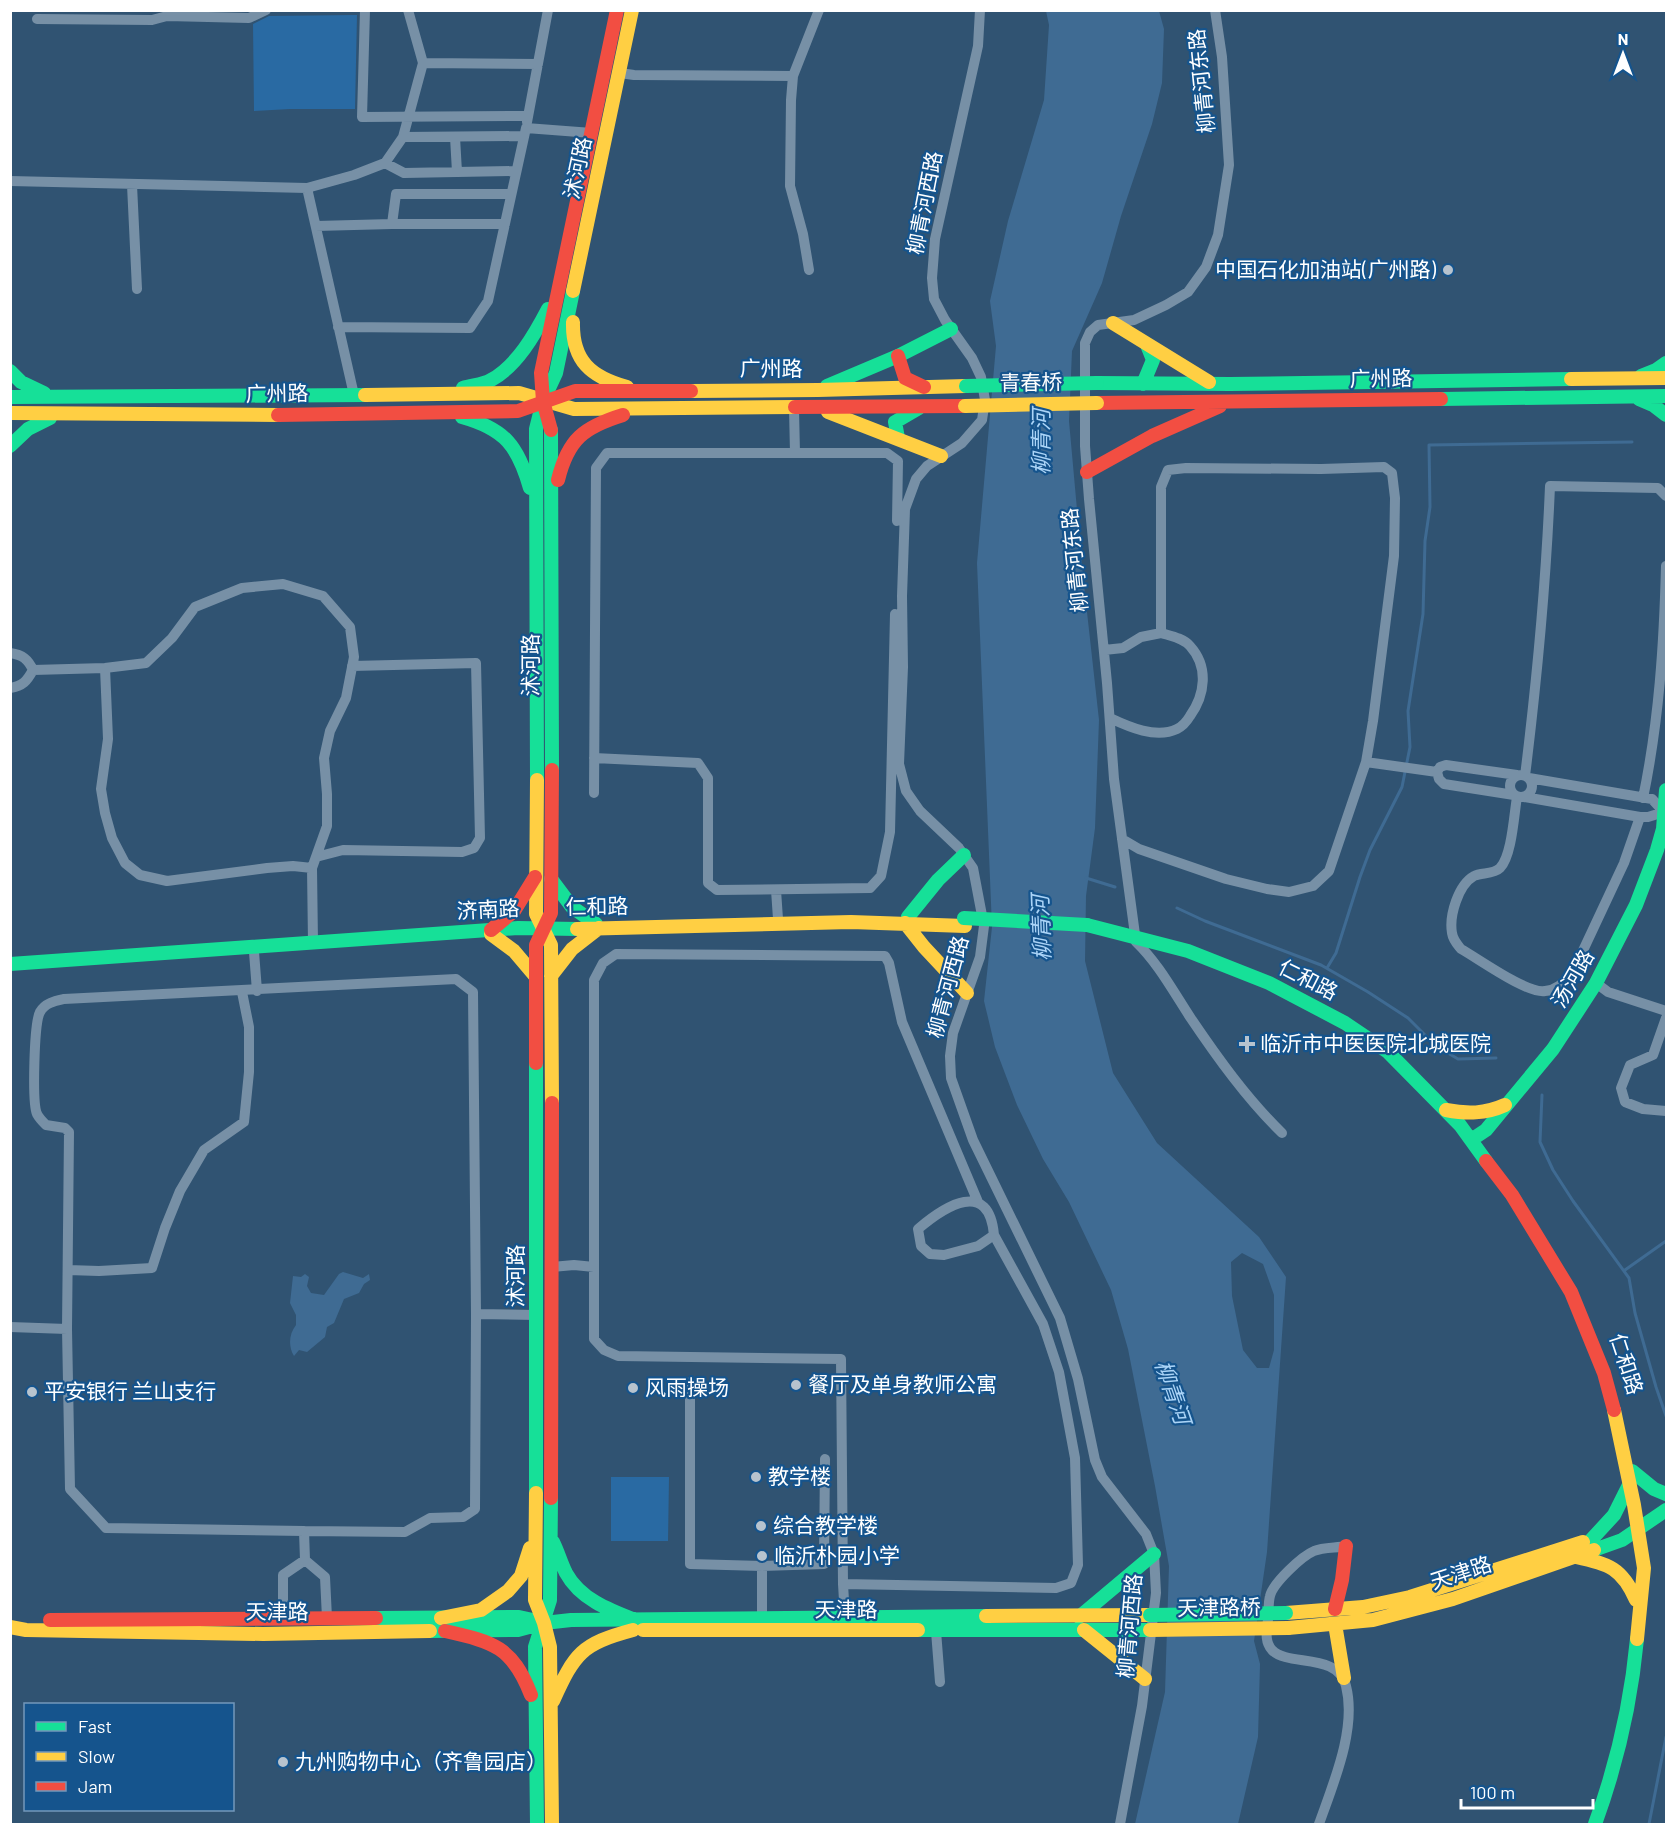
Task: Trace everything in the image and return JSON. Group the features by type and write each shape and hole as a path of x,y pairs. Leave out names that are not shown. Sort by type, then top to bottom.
{"main road":[{"name":"沭河路","path":"552,1824 550,1647 535,1600 536,945 551,913 551,428 543,402 541,374 617,10"},
{"name":"沭河路","path":"537,1824 535,1647 550,1600 552,1267 551,945 536,914 536,429 543,402 556,373 632,10"},
{"path":"441,394 490,380 510,363 538,330 558,289"},
{"path":"572,298 573,342 585,367 613,384 648,391"},
{"path":"1113,322 1211,384"},
{"path":"818,390 898,356 951,329"},
{"path":"1143,384 1153,366 1154,354 1148,345"},
{"path":"898,356 905,378 925,387"},
{"path":"1636,378 1666,363"},
{"path":"10,371 15,378 29,387 50,396"},
{"name":"广州路","path":"1097,383 1211,384 1666,378"},
{"name":"青春桥","path":"966,386 1097,383"},
{"name":"广州路","path":"10,413 254,415 518,411 575,391 818,390 966,386"},
{"name":"广州路","path":"10,397 519,393 543,402 574,409 965,406"},
{"name":"广州路","path":"1097,402 1666,396"},
{"path":"1633,397 1653,405 1666,415"},
{"name":"青春桥","path":"965,406 1097,402"},
{"path":"1131,402 1146,409 1154,416 1155,425 1148,437"},
{"path":"1087,472 1182,420 1230,402"},
{"path":"898,438 895,422 922,407"},
{"path":"819,408 941,456"},
{"path":"552,510 562,458 577,435 600,421 642,409"},
{"path":"444,412 487,424 507,440 526,471 537,514"},
{"path":"10,446 33,424 58,415"},
{"name":"汤河路","path":"1471,1140 1486,1130 1553,1049 1596,983 1636,905 1658,850 1664,829 1666,790"},
{"path":"964,855 938,880 906,920 924,947 967,993"},
{"path":"536,876 514,910 491,932 514,951 536,977"},
{"path":"551,879 572,907 598,926 572,949 551,975"},
{"name":"仁和路","path":"598,926 778,919 965,922 1087,928 1188,951 1269,983 1345,1023 1388,1052 1446,1110 1471,1140"},
{"name":"仁和路","path":"543,929 567,924 598,926 906,920"},
{"name":"济南路","path":"10,965 543,929"},
{"name":"济南路","path":"10,965 21,968 254,952 491,932"},
{"name":"仁和路","path":"1136,940 1187,955 1267,988 1343,1027 1385,1055 1491,1160 1516,1192 1575,1290 1592,1326 1609,1372 1630,1478 1639,1504 1639,1568 1629,1667 1617,1737 1590,1824"},
{"path":"1446,1110 1470,1114 1491,1112 1508,1103"},
{"path":"1591,1540 1619,1510 1630,1478 1666,1494"},
{"name":"天津路","path":"1288,1628 1373,1620 1453,1599 1622,1540 1666,1510"},
{"name":"天津路","path":"1286,1613 1363,1607 1410,1598 1621,1530 1657,1527 1666,1521"},
{"name":"仁和路","path":"1595,1824 1622,1738 1634,1668 1644,1568 1638,1528"},
{"path":"443,1625 481,1610 508,1591 520,1576 535,1533"},
{"path":"550,1534 567,1574 578,1590 605,1609 634,1625"},
{"path":"1335,1609 1342,1580 1346,1546"},
{"path":"1079,1617 1154,1554"},
{"path":"1573,1557 1600,1562 1616,1569 1628,1581 1636,1600"},
{"name":"天津路桥","path":"1150,1615 1286,1613"},
{"name":"天津路","path":"10,1625 26,1630 211,1634 443,1625 519,1617 571,1630 762,1618 1150,1615"},
{"name":"天津路","path":"10,1625 27,1620 327,1618 443,1625"},
{"path":"1335,1624 1344,1678"},
{"path":"443,1625 490,1641 509,1654 525,1676 536,1709"},
{"path":"551,1708 567,1669 577,1655 598,1640 634,1625"},
{"name":"天津路","path":"634,1625 936,1631 1150,1630"},
{"name":"天津路桥","path":"1150,1630 1288,1628"},
{"path":"1084,1630 1144,1679"}],"street":[{"path":"37,19 152,20 167,16 249,18 266,10"},
{"path":"365,10 362,117 528,116"},
{"path":"10,181 307,188 354,175 385,163 403,137 423,63 409,10 402,10"},
{"path":"338,327 470,328 488,301 525,132 548,10 540,10"},
{"path":"809,270 803,234 790,186 790,100 793,76 819,10"},
{"name":"柳青河西路","path":"980,10 978,46 935,239 932,278 934,299 951,329 972,358 981,376 985,400 982,420 962,442 927,466 916,479 905,509 899,764 906,791 920,811 964,855 973,868 984,926 980,957 953,1033 950,1056 951,1078 973,1140 1060,1318 1078,1379 1095,1460 1102,1477 1146,1534 1154,1554 1156,1593 1142,1706 1120,1824"},
{"name":"柳青河东路","path":"1136,940 1114,779 1087,472 1085,342 1090,332 1098,325 1134,320 1188,292 1206,267 1218,235 1229,165 1222,57 1215,10"},
{"path":"423,63 538,64"},
{"path":"620,73 793,76"},
{"path":"403,137 525,132 592,133"},
{"path":"455,136 457,172"},
{"path":"385,163 404,173 516,171"},
{"path":"132,185 137,289"},
{"path":"307,188 354,395"},
{"path":"392,224 396,194 511,194"},
{"path":"316,226 505,224"},
{"path":"794,409 795,453"},
{"path":"594,758 698,763 708,778 708,883 717,890 870,888 881,876 890,832 898,461 887,453 607,453 596,468 594,758 594,793"},
{"path":"1122,839 1139,849 1226,879 1289,892 1313,886 1329,871 1366,762 1380,677 1394,556 1395,498 1392,473 1384,467 1168,470 1161,488 1161,633"},
{"path":"1518,796 1532,789 1524,776 1539,666 1550,486 1658,488 1666,496"},
{"path":"1643,798 1653,749 1665,624 1666,566"},
{"path":"33,670 105,668 146,663 172,638 195,607 242,588 283,584 323,596 350,627 354,657 346,698 330,731 324,758 327,826 312,868 313,943"},
{"path":"1104,650 1123,648 1141,637 1161,633 1190,646 1199,662 1203,677 1203,691 1196,708 1185,723 1177,729 1146,732 1110,718"},
{"path":"10,653 28,659 33,670"},
{"path":"316,857 343,850 462,852 474,848 480,838 476,663 352,666"},
{"path":"105,668 108,739 101,789 112,838 124,863 140,875 167,881 267,868 293,866 312,868"},
{"path":"10,688 19,687 27,681 33,670"},
{"path":"1366,762 1437,772"},
{"path":"1446,765 1524,776 1652,799 1666,811 1640,817 1444,784 1437,772 1440,767 1446,765"},
{"path":"1518,796 1509,787 1512,778 1524,776"},
{"path":"1518,796 1507,855 1500,868 1476,874 1464,883 1456,898 1451,931 1454,941 1461,949 1530,990 1544,992 1558,987 1572,974 1624,863 1640,817"},
{"path":"776,890 778,919"},
{"path":"1136,940 1151,956 1196,1025 1259,1110 1282,1133"},
{"path":"254,952 257,991"},
{"path":"845,1617 841,1359 618,1356 604,1350 594,1339 594,980 603,963 616,954 885,956 889,963 902,1022 978,1202"},
{"path":"456,980 473,992 477,1314 475,1509 463,1517 430,1518 405,1532 106,1528 70,1489 67,1329 69,1132 65,1128 46,1125 37,1114 35,1047 40,1011 51,1002 64,999 257,991 456,980"},
{"path":"1596,983 1608,992 1666,1011"},
{"path":"68,1270 152,1268 180,1191 204,1150 244,1122 249,1072 249,1028 242,992"},
{"path":"1666,1018 1653,1055 1630,1065 1621,1088 1624,1102 1643,1109 1666,1111"},
{"path":"843,1584 1056,1588 1071,1583 1078,1565 1075,1458 1059,1372 1043,1324 994,1235 993,1223 986,1207 978,1202 963,1202 939,1212 918,1229 921,1246 930,1254 944,1255 978,1246 994,1235"},
{"path":"990,1215 1007,1207"},
{"path":"552,1267 574,1265 594,1267"},
{"path":"477,1314 537,1315"},
{"path":"10,1327 67,1329"},
{"path":"690,1382 690,1564 762,1566 824,1564 825,1459"},
{"path":"304,1531 305,1560 325,1577 327,1618"},
{"path":"1319,1824 1342,1756 1347,1728 1347,1687 1344,1678 1332,1668 1317,1662 1279,1655 1272,1649 1267,1640 1270,1594 1288,1571 1314,1551 1346,1546"},
{"path":"287,1618 283,1600 283,1575 305,1560"},
{"path":"762,1566 762,1618"},
{"path":"936,1631 940,1682"}],"shaded area":[{"path":"357,15 355,109 254,111 253,24 269,16"},
{"path":"611,1477 669,1477 668,1541 611,1541"}],"water":[{"name":"柳青河","path":"1046,11 1159,11 1164,29 1162,83 1152,124 1121,216 1102,283 1072,351 1069,421 1099,720 1095,828 1086,896 1085,961 1113,1073 1157,1143 1259,1237 1286,1277 1267,1552 1254,1641 1260,1664 1258,1737 1238,1824 1135,1824 1165,1692 1169,1566 1155,1486 1128,1349 1111,1290 1069,1202 1043,1159 1017,1105 995,1047 984,1001 992,927 977,563 996,346 990,301 1008,221 1044,100 1049,25","holes":["1242,1253 1263,1264 1274,1295 1274,1350 1269,1368 1257,1368 1243,1350 1232,1296 1231,1262"]},
{"path":"343,1272 363,1278 369,1274 370,1280 364,1284 359,1293 344,1299 334,1323 327,1327 325,1337 307,1352 299,1350 294,1356 290,1344 296,1325 296,1315 290,1303 293,1276 301,1277 305,1274 309,1277 307,1286 311,1293 324,1295 339,1274"}],"waterway":[{"path":"1327,968 1336,953 1370,850 1402,787 1410,747 1408,711 1423,614 1425,541 1430,507 1429,445 1632,442"},
{"path":"1086,878 1115,887"},
{"path":"1177,908 1321,965 1408,1018 1436,1046 1458,1059 1496,1058"},
{"path":"1542,1095 1540,1142 1553,1170 1573,1201 1629,1278 1635,1313 1666,1416"},
{"path":"1625,1270 1666,1241"},
{"path":"1649,1824 1666,1737"}],"traffic: fast":[{"path":"537,780 536,429 543,401 556,373 573,291"},
{"path":"463,388 488,382 509,367 531,339 548,309"},
{"path":"827,386 898,356 951,329"},
{"path":"1143,384 1153,360 1147,345"},
{"path":"1641,376 1666,363"},
{"path":"10,371 21,382 44,393"},
{"path":"1097,383 1230,384 1571,379"},
{"path":"966,386 1097,383"},
{"path":"10,397 365,395"},
{"path":"1441,399 1666,396"},
{"path":"1639,399 1653,405 1666,415"},
{"path":"898,438 895,422 919,408"},
{"path":"462,417 489,427 508,441 515,450 530,488"},
{"path":"10,446 28,429 50,418"},
{"path":"551,430 552,770"},
{"path":"1471,1140 1486,1130 1553,1049 1596,983 1636,905 1657,850 1663,829 1666,790"},
{"path":"908,917 938,880 964,855"},
{"path":"551,879 572,907 596,924"},
{"path":"964,918 1087,925"},
{"path":"1087,925 1188,951 1269,983 1345,1023 1388,1052 1460,1125 1486,1161"},
{"path":"10,964 518,928 577,929"},
{"path":"536,1063 536,1493"},
{"path":"1632,1471 1654,1489 1666,1494"},
{"path":"1591,1540 1614,1515 1629,1485"},
{"path":"537,1824 535,1647 550,1600 551,1498"},
{"path":"1594,1550 1622,1540 1666,1510"},
{"path":"553,1542 566,1573 579,1590 605,1608 635,1620"},
{"path":"1079,1617 1154,1554"},
{"path":"1150,1615 1286,1613"},
{"path":"430,1631 518,1630 544,1623 571,1620 986,1616"},
{"path":"376,1618 519,1617 542,1622"},
{"path":"918,1630 1150,1630"},
{"path":"1595,1824 1622,1733 1637,1639"}],"traffic: slow":[{"path":"573,291 632,10"},
{"path":"573,322 576,347 586,365 603,378 627,387"},
{"path":"1113,323 1209,382"},
{"path":"1571,379 1666,378"},
{"path":"691,391 966,386"},
{"path":"365,395 519,393 574,409 795,407"},
{"path":"965,406 1097,403"},
{"path":"828,412 941,456"},
{"path":"10,413 278,415"},
{"path":"537,780 536,914 551,945 552,1103"},
{"path":"577,929 851,922 965,926"},
{"path":"905,923 967,993"},
{"path":"551,976 572,949 599,928"},
{"path":"491,934 514,951 536,977"},
{"path":"1446,1110 1476,1112 1505,1105"},
{"path":"1614,1410 1634,1505 1644,1568 1637,1639"},
{"path":"536,1493 535,1600 550,1647 552,1824"},
{"path":"1286,1613 1363,1607 1410,1597 1583,1542"},
{"path":"441,1618 481,1610 508,1591 521,1576 530,1548"},
{"path":"1288,1628 1373,1620 1453,1599 1594,1550"},
{"path":"1576,1557 1606,1565 1620,1574 1636,1600"},
{"path":"986,1616 1150,1615"},
{"path":"1335,1624 1344,1678"},
{"path":"10,1627 26,1630 263,1634 430,1631"},
{"path":"1150,1630 1288,1628"},
{"path":"553,1701 567,1672 582,1653 602,1640 633,1630"},
{"path":"643,1630 918,1630"},
{"path":"1084,1630 1145,1679"}],"traffic: jam":[{"path":"551,430 543,401 541,373 617,10"},
{"path":"898,356 905,378 924,387"},
{"path":"278,415 518,411 575,391 691,391"},
{"path":"1097,403 1441,399"},
{"path":"795,407 965,406"},
{"path":"1087,472 1152,436 1220,406"},
{"path":"558,480 567,454 580,437 598,424 623,415"},
{"path":"536,1063 536,945 551,913 552,770"},
{"path":"491,930 514,911 535,877"},
{"path":"551,1498 552,1103"},
{"path":"1486,1161 1512,1195 1571,1292 1604,1373 1614,1410"},
{"path":"1335,1609 1342,1580 1346,1546"},
{"path":"50,1620 376,1618"},
{"path":"445,1631 476,1639 499,1649 516,1666 531,1695"}],"place":[{"name":"中国石化加油站(广州路)","path":"1448,270"},
{"name":"临沂市中医医院北城医院","path":"1247,1044"},
{"name":"餐厅及单身教师公寓","path":"796,1385"},
{"name":"风雨操场","path":"633,1388"},
{"name":"平安银行 兰山支行","path":"32,1392"},
{"name":"教学楼","path":"756,1477"},
{"name":"综合教学楼","path":"761,1526"},
{"name":"临沂朴园小学","path":"762,1556"},
{"name":"九州购物中心（齐鲁园店）","path":"283,1762"}]}
